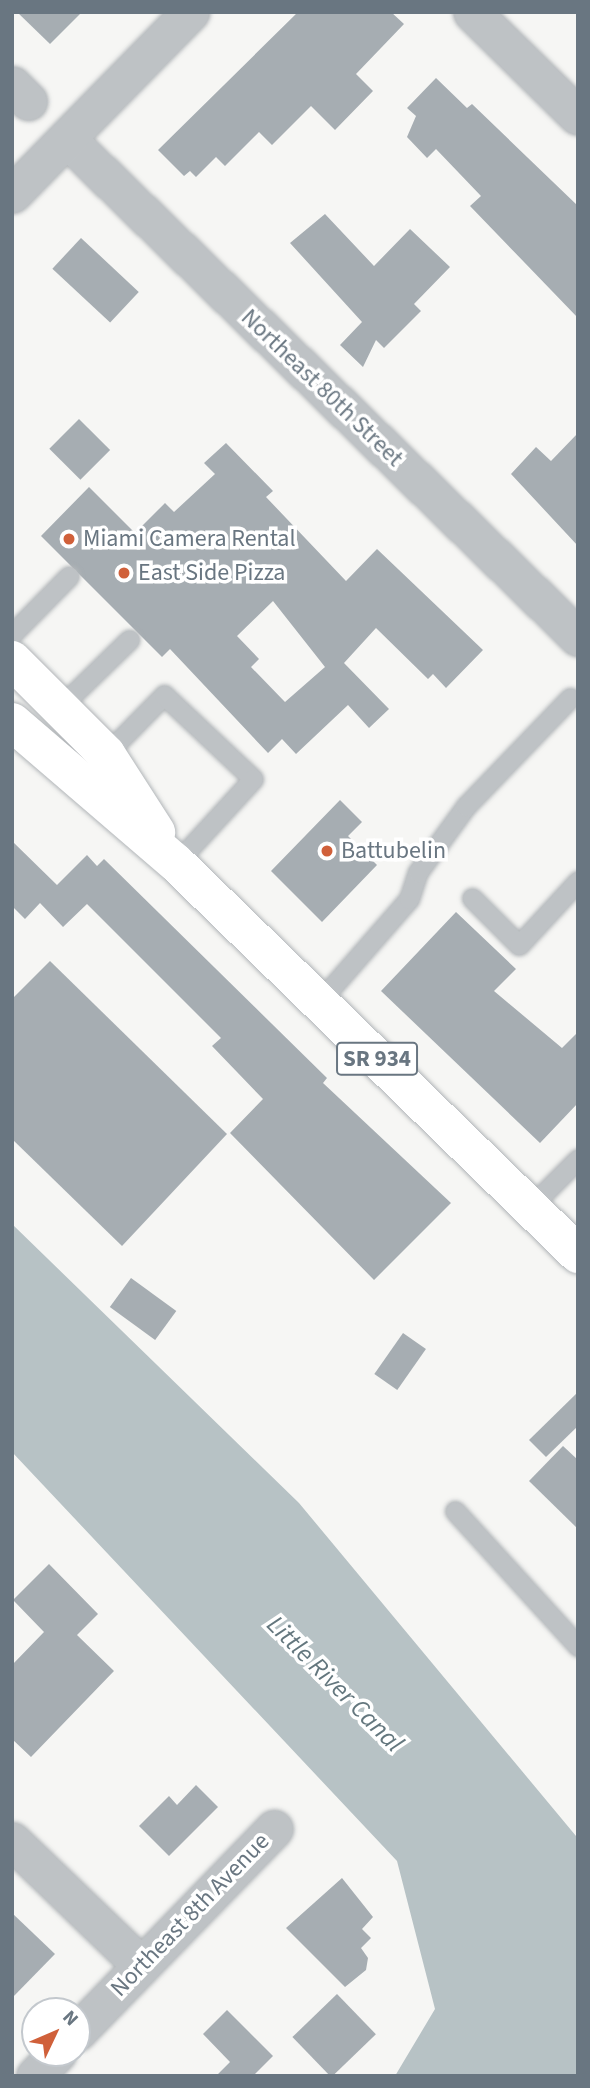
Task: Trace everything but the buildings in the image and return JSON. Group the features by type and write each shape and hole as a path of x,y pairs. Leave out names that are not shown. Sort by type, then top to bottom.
{"main road":[{"path":"12,660 106,754 176,863"},
{"name":"SR 934","path":"13,724 176,863 578,1254"}],"street":[{"path":"12,194 190,12"},
{"path":"472,12 578,116"},
{"name":"Northeast 80th Street","path":"67,139 578,637"},
{"name":"Northeast 8th Avenue","path":"91,2017 274,1829"},
{"path":"12,1841 141,1965"}],"lane":[{"path":"12,634 69,576"},
{"path":"59,708 128,640"},
{"path":"106,754 164,695 253,779 176,863"},
{"path":"319,1002 410,900 418,872 466,806 570,698"},
{"path":"472,898 519,944 578,881"},
{"path":"530,1207 578,1158"},
{"path":"455,1511 578,1646"}],"water":[{"name":"Little River Canal","path":"12,1224 299,1503 576,1836 578,2076 395,2076 435,2009 397,1861 12,1452"}],"place":[{"name":"Miami Camera Rental","path":"69,539"},
{"name":"East Side Pizza","path":"124,573"},
{"name":"Battubelin","path":"327,851"}]}
